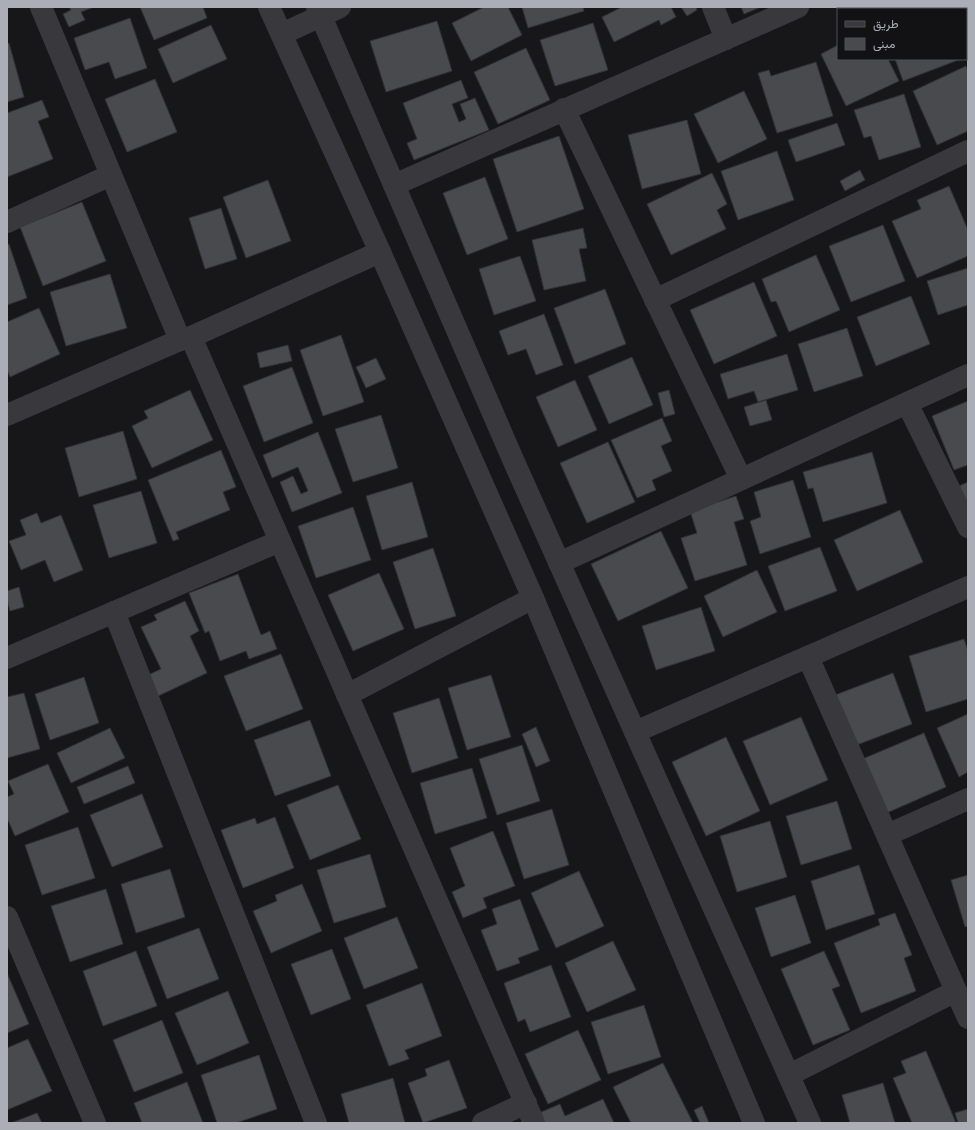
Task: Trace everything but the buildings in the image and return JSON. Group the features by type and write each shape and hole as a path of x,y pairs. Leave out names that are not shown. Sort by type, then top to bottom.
{"street":[{"path":"41,7 111,175 280,541 534,1123"},
{"path":"269,7 380,252 533,598 754,1123"},
{"path":"282,34 319,11 340,7"},
{"path":"713,7 726,39"},
{"path":"394,186 798,7"},
{"path":"319,11 508,448 810,1123"},
{"path":"564,110 741,479"},
{"path":"656,300 968,151"},
{"path":"7,222 111,175"},
{"path":"7,415 380,252"},
{"path":"559,563 968,375"},
{"path":"907,403 968,527"},
{"path":"7,658 280,541"},
{"path":"635,732 968,587"},
{"path":"348,695 533,598"},
{"path":"114,612 316,1123"},
{"path":"808,657 968,1018"},
{"path":"887,836 968,799"},
{"path":"7,917 95,1123"},
{"path":"789,1075 956,991"},
{"path":"483,1123 526,1103"}]}
